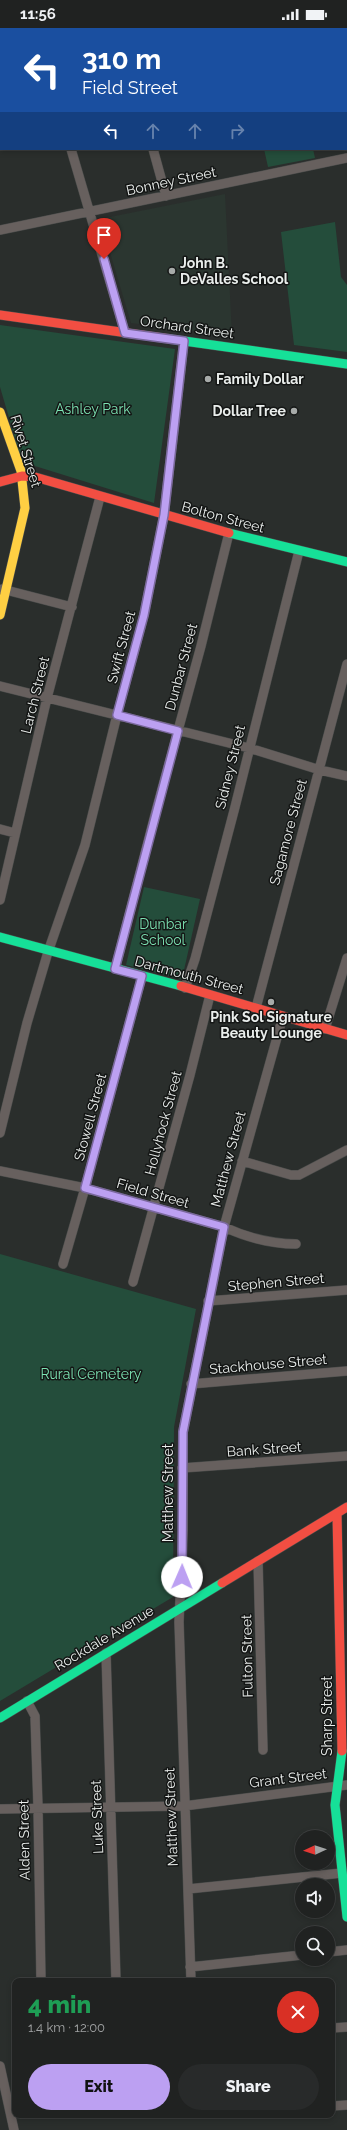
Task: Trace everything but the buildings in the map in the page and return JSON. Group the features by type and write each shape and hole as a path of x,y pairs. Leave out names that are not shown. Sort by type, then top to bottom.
{"street":[{"path":"71,150 125,333"},
{"path":"153,150 166,196"},
{"name":"Bonney Street","path":"0,230 347,158"},
{"name":"Orchard Street","path":"0,315 347,364"},
{"name":"Swift Street","path":"0,1133 27,1023 48,952 85,845 117,715 144,615 164,515 184,341"},
{"name":"Rivet Street","path":"0,412 22,476 25,508 3,589 0,615"},
{"name":"Bolton Street","path":"0,482 22,476 52,481 100,497 229,533 347,562"},
{"name":"Larch Street","path":"0,900 48,698 100,497"},
{"name":"Dunbar Street","path":"115,969 229,533"},
{"name":"Sidney Street","path":"185,988 216,879 279,636 299,551"},
{"path":"3,589 72,607"},
{"name":"Sagamore Street","path":"256,1008 347,664"},
{"path":"0,686 249,748 320,770 347,776"},
{"path":"0,829 15,833"},
{"name":"Dartmouth Street","path":"0,937 48,952 142,976 256,1008 347,1036"},
{"path":"325,1029 347,958"},
{"name":"Stowell Street","path":"63,1264 142,976"},
{"name":"Hollyhock Street","path":"133,1282 210,995"},
{"name":"Matthew Street","path":"191,1978 184,1806 180,1608 183,1432 191,1384 224,1227 283,1016"},
{"path":"242,1161 291,1175 299,1175 347,1150"},
{"name":"Field Street","path":"0,1171 85,1188 224,1227 245,1236 276,1244 296,1244"},
{"name":"Stephen Street","path":"208,1301 347,1290"},
{"name":"Stackhouse Street","path":"191,1384 347,1371"},
{"name":"Bank Street","path":"182,1468 347,1456"},
{"name":"Rockdale Avenue","path":"0,1718 347,1507"},
{"name":"Sharp Street","path":"337,1514 343,1745 335,1805 347,1917"},
{"name":"Fulton Street","path":"258,1561 263,1750"},
{"name":"Luke Street","path":"106,1653 116,1978"},
{"name":"Alden Street","path":"27,1701 35,1716 38,1807 40,1978"},
{"name":"Grant Street","path":"0,1809 38,1807 110,1808 184,1806 347,1786"},
{"path":"188,1889 342,1873"},
{"path":"335,1951 347,1950"},
{"path":"190,1967 295,1956"},
{"path":"335,2028 347,2027"},
{"path":"0,2066 14,2130"},
{"path":"335,2106 347,2105"}],"shaded area":[{"name":"John B. DeValles School","path":"225,194 232,336 131,323 100,219"}],"green space":[{"path":"264,150 313,150 315,158 268,167"},
{"path":"335,222 341,277 347,285 347,352 294,345 281,232"},
{"name":"Ashley Park","path":"0,325 175,349 154,503 22,462 0,387"},
{"name":"Dunbar School","path":"144,887 200,899 182,979 126,965"},
{"name":"Rural Cemetery","path":"0,1254 196,1309 174,1427 173,1597 0,1701"}],"traffic: fast":[{"path":"170,339 347,364"},
{"path":"229,533 347,562"},
{"path":"0,937 181,986"},
{"path":"0,1718 222,1583"},
{"path":"342,1751 335,1805 347,1917"}],"traffic: slow":[{"path":"0,412 21,471 25,508 0,615"}],"traffic: jam":[{"path":"0,315 170,339"},
{"path":"0,482 22,476 35,477 229,533"},
{"path":"181,986 347,1035"},
{"path":"222,1583 347,1507"},
{"path":"337,1514 342,1751"}],"place":[{"name":"John B. DeValles School","path":"172,271"},
{"name":"Family Dollar","path":"208,379"},
{"name":"Dollar Tree","path":"294,411"},
{"name":"Pink Sol Signature Beauty Lounge","path":"271,1002"}],"route":[{"path":"104,259 125,333 184,341 164,515 144,615 117,715 178,731 115,969 142,976 85,1188 224,1227 191,1384 183,1432 182,1577"}]}
